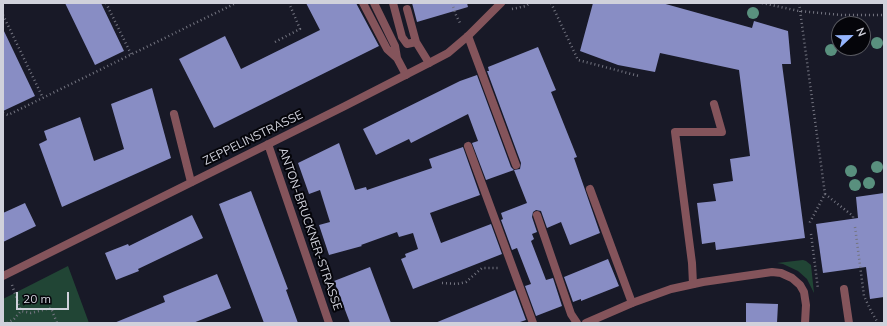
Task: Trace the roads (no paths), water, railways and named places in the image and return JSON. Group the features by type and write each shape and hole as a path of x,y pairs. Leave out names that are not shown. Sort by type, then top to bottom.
{"street":[{"path":"363,3 366,13 387,49 397,58"},
{"path":"374,3 395,46 397,58 406,75"},
{"path":"393,3 402,37 406,44 416,42"},
{"name":"ZEPPELINSTRASSE","path":"5,275 448,53 502,3"},
{"path":"407,9 416,42 429,63"},
{"path":"468,36 516,165"},
{"path":"693,284 692,263 675,132 722,132 714,104"},
{"path":"174,114 191,182"},
{"name":"ANTON-BRUCKNER-STRASSE","path":"268,144 329,323"},
{"path":"468,146 533,323"},
{"path":"590,189 632,303"},
{"path":"536,215 571,314 577,323"},
{"path":"586,323 632,303 671,289 693,284 772,272 780,273 792,278 800,285 804,292 806,305 805,323"},
{"path":"844,289 849,323"}]}
